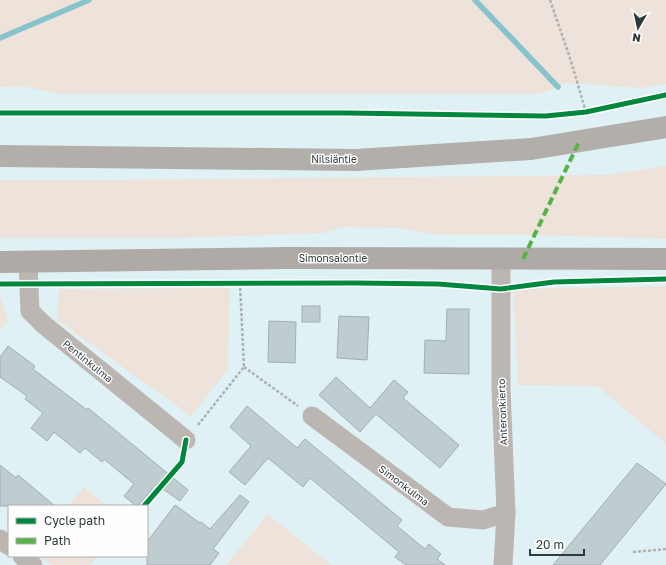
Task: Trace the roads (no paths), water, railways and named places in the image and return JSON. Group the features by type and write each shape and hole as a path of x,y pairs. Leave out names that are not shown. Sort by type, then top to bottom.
{"main road":[{"name":"Nilsiäntie","path":"0,156 356,160 531,149 666,127"}],"street":[{"name":"Simonsalontie","path":"0,262 293,258 666,259"},
{"name":"Anteronkierto","path":"501,258 501,388 506,513 503,565"},
{"name":"Pentinkulma","path":"28,262 30,311 43,324 186,440"},
{"name":"Simonkulma","path":"312,416 448,517 483,520 506,513"},
{"path":"0,539 8,545"},
{"path":"23,557 33,565"}],"waterway":[{"path":"0,38 89,0"},
{"path":"475,0 558,87"}]}
